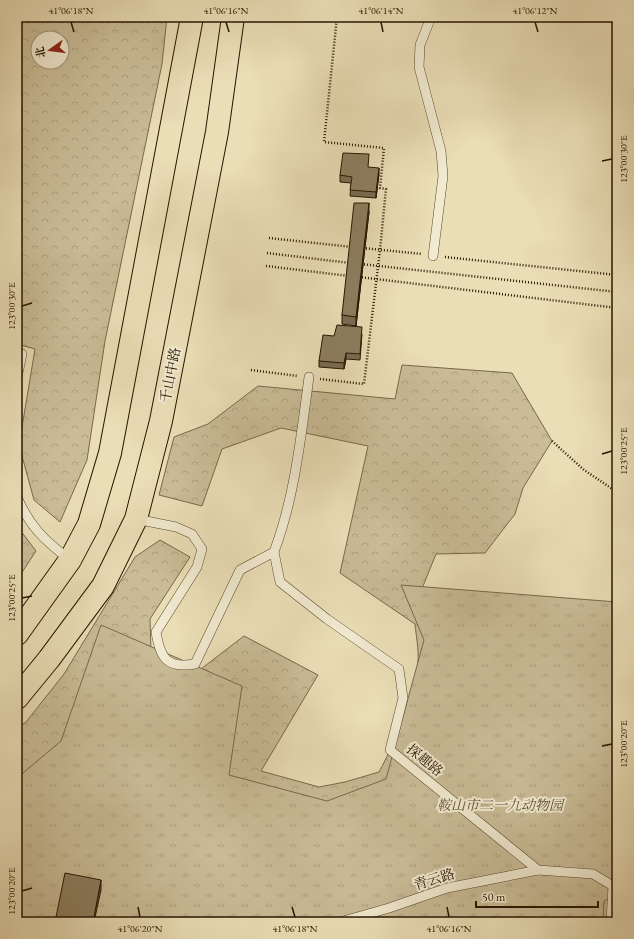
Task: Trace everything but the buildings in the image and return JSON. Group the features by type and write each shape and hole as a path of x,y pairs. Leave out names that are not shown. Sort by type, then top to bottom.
{"main road":[{"path":"17,634 70,560 90,524 110,454 192,17"},
{"name":"千山中路","path":"17,698 49,659 103,586 136,519 161,421 217,132 233,17"}],"lane":[{"path":"431,17 420,45 419,67 436,126 443,170 433,256"},
{"path":"17,378 22,354"},
{"path":"136,519 176,528 192,534 202,549 197,568 156,632 158,645 167,661 180,667 194,664 240,570 274,552 283,527 294,481 309,377"},
{"path":"17,497 25,514 44,541 70,560"},
{"name":"探趣路","path":"274,552 280,582 327,619 400,669 403,698 390,750 538,870"},
{"path":"538,870 593,874 613,886"},
{"name":"青云路","path":"340,922 389,908 447,888 538,870"},
{"path":"612,922 613,886 617,877"}],"path":[{"path":"251,370 364,384 386,188 380,188 384,148 324,142 337,17"},
{"path":"269,238 617,275"},
{"path":"267,253 617,292"},
{"path":"266,266 617,308"},
{"path":"552,441 584,470 617,492"}],"green space":[{"path":"17,17 167,17 162,64 105,341 87,460 60,522 34,500 19,445 35,349 17,344"},
{"name":"鞍山市二一九动物园","path":"402,365 512,373 552,441 523,488 515,514 485,553 436,554 419,596 617,887 617,922 17,922 17,728 26,722 64,674 135,557 160,540 190,557 150,619 151,652 184,682 244,636 318,675 261,771 319,787 345,782 379,772 399,732 410,705 414,690 418,652 415,624 340,573 368,446 281,428 222,449 202,506 159,495 174,437 208,424 258,386 395,399"},
{"path":"17,526 36,551 17,580"},
{"name":"鞍山市二一九动物园","path":"401,585 617,602 617,894 604,901 603,922 17,922 17,778 61,741 101,625 242,686 229,775 327,801 386,779 424,640"}]}
